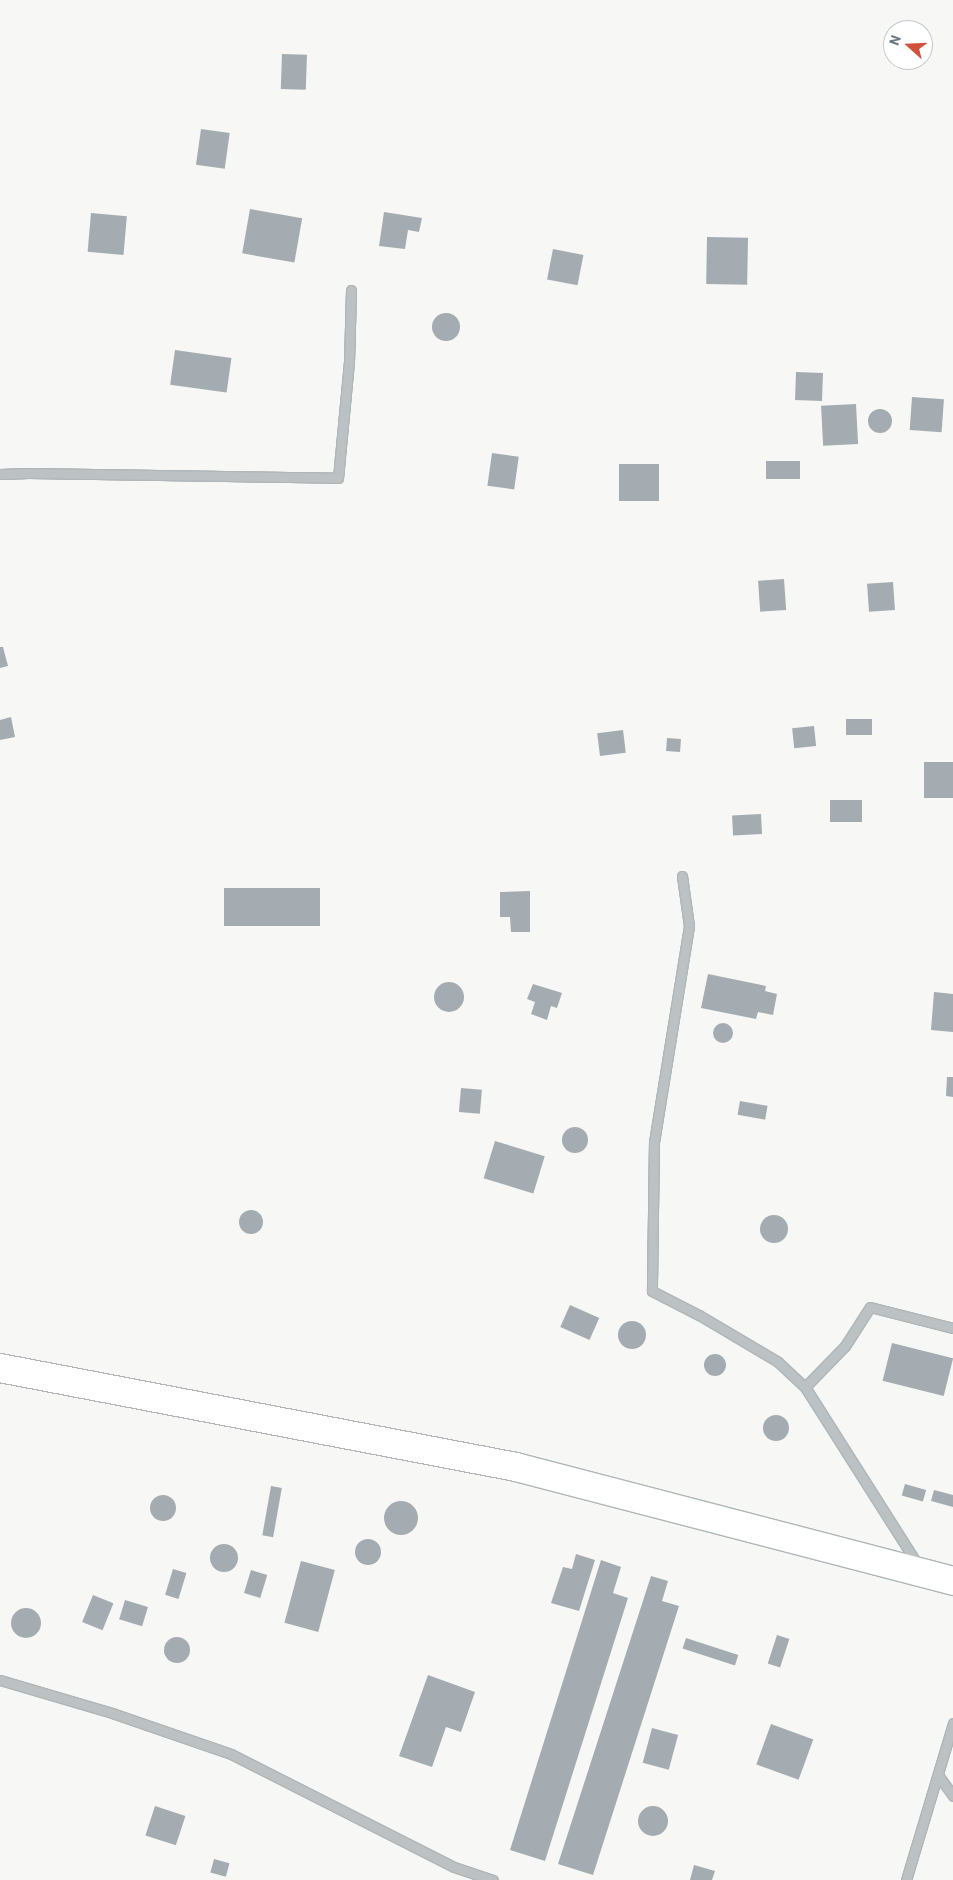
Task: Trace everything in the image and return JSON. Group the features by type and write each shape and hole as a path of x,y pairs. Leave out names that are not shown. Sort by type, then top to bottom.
{"main road":[{"path":"0,1368 516,1467 953,1581"}],"street":[{"path":"0,474 29,472 338,478 349,362 350,290"},
{"path":"682,876 689,926 654,1141 652,1290 699,1315 778,1362 805,1387 922,1572"},
{"path":"805,1387 845,1346 870,1307 953,1328"},
{"path":"0,1680 112,1713 231,1754 454,1867 493,1880"},
{"path":"906,1880 953,1723"},
{"path":"938,1774 953,1796"}],"building":[{"path":"282,54 307,55 306,90 281,89"},
{"path":"201,129 230,133 225,169 196,165"},
{"path":"250,209 302,218 294,263 242,253"},
{"path":"384,212 422,218 419,232 408,230 405,249 379,246"},
{"path":"91,213 127,216 123,255 88,252"},
{"path":"707,237 748,238 747,285 706,284"},
{"path":"553,249 583,255 578,285 547,279"},
{"path":"446,313 456,317 460,327 456,337 446,341 436,337 432,327 436,317"},
{"path":"175,350 231,358 227,393 170,385"},
{"path":"796,372 823,373 822,401 795,400"},
{"path":"912,397 944,399 942,432 910,430"},
{"path":"856,404 858,444 823,446 821,406"},
{"path":"880,409 889,412 892,421 889,430 880,433 871,430 868,421 871,412"},
{"path":"492,453 519,457 514,489 487,486"},
{"path":"766,461 800,461 800,479 766,479"},
{"path":"619,464 659,464 659,501 619,501"},
{"path":"784,579 786,610 760,612 758,581"},
{"path":"893,582 895,610 869,612 867,584"},
{"path":"0,647 3,647 8,666 0,668"},
{"path":"11,717 15,737 0,740 0,720"},
{"path":"846,719 872,719 872,735 846,735"},
{"path":"814,726 816,746 794,748 792,728"},
{"path":"623,730 626,753 600,756 597,733"},
{"path":"667,738 681,739 680,752 666,751"},
{"path":"924,762 953,762 953,798 924,798"},
{"path":"830,800 862,800 862,822 830,822"},
{"path":"761,814 762,834 733,835 732,816"},
{"path":"224,888 320,888 320,926 224,926"},
{"path":"530,891 530,932 511,932 510,917 500,917 500,892"},
{"path":"708,974 766,986 765,991 777,994 773,1015 758,1012 756,1019 701,1008"},
{"path":"449,982 460,986 464,997 460,1008 449,1012 438,1008 434,997 438,986"},
{"path":"533,984 562,993 557,1008 551,1006 547,1020 531,1014 535,1002 527,999"},
{"path":"934,992 953,994 953,1032 931,1030"},
{"path":"723,1023 730,1026 733,1033 730,1040 723,1043 716,1040 713,1033 716,1026"},
{"path":"947,1077 953,1077 953,1097 946,1096"},
{"path":"461,1088 482,1090 480,1114 459,1112"},
{"path":"740,1101 768,1106 765,1120 738,1115"},
{"path":"575,1127 584,1131 588,1140 584,1149 575,1153 566,1149 562,1140 566,1131"},
{"path":"495,1141 545,1156 533,1193 484,1178"},
{"path":"251,1210 260,1213 263,1222 260,1231 251,1234 242,1231 239,1222 242,1213"},
{"path":"774,1215 784,1219 788,1229 784,1239 774,1243 764,1239 760,1229 764,1219"},
{"path":"570,1305 599,1318 589,1340 560,1327"},
{"path":"632,1321 642,1325 646,1335 642,1345 632,1349 622,1345 618,1335 622,1325"},
{"path":"892,1343 953,1358 944,1396 883,1381"},
{"path":"711,1354 719,1354 726,1361 726,1369 719,1376 711,1376 704,1369 704,1361"},
{"path":"776,1415 785,1419 789,1428 785,1437 776,1441 767,1437 763,1428 767,1419"},
{"path":"905,1484 926,1490 923,1502 902,1496"},
{"path":"271,1486 282,1488 273,1537 262,1535"},
{"path":"934,1490 953,1495 953,1507 931,1501"},
{"path":"163,1495 172,1499 176,1508 172,1517 163,1521 154,1517 150,1508 154,1499"},
{"path":"401,1501 408,1502 413,1506 417,1511 417,1525 413,1530 408,1534 401,1535 394,1534 389,1530 385,1525 384,1518 385,1511 389,1506 394,1502"},
{"path":"368,1539 377,1543 381,1552 377,1561 368,1565 359,1561 355,1552 359,1543"},
{"path":"224,1544 234,1548 238,1558 234,1568 224,1572 214,1568 210,1558 214,1548"},
{"path":"576,1554 595,1560 579,1611 551,1603 563,1567 572,1569"},
{"path":"601,1560 621,1567 613,1593 628,1598 545,1861 510,1850"},
{"path":"301,1561 335,1570 318,1632 284,1623"},
{"path":"173,1569 186,1573 178,1599 165,1595"},
{"path":"251,1570 267,1575 260,1598 244,1593"},
{"path":"651,1576 668,1581 662,1601 679,1606 593,1875 558,1864"},
{"path":"93,1595 113,1603 103,1630 82,1622"},
{"path":"125,1600 148,1607 142,1626 119,1619"},
{"path":"26,1608 37,1612 41,1623 37,1634 26,1638 15,1634 11,1623 15,1612"},
{"path":"777,1635 789,1639 780,1668 768,1664"},
{"path":"177,1637 186,1641 190,1650 186,1659 177,1663 168,1659 164,1650 168,1641"},
{"path":"686,1638 738,1655 735,1665 683,1648"},
{"path":"428,1675 475,1692 461,1732 446,1727 432,1767 399,1756"},
{"path":"771,1724 813,1739 799,1780 756,1764"},
{"path":"652,1728 678,1735 669,1770 643,1763"},
{"path":"155,1806 185,1816 176,1845 145,1835"},
{"path":"653,1806 664,1810 668,1821 664,1832 653,1836 642,1832 638,1821 642,1810"},
{"path":"214,1859 229,1863 226,1877 210,1873"},
{"path":"694,1865 715,1871 712,1880 690,1880"}]}
